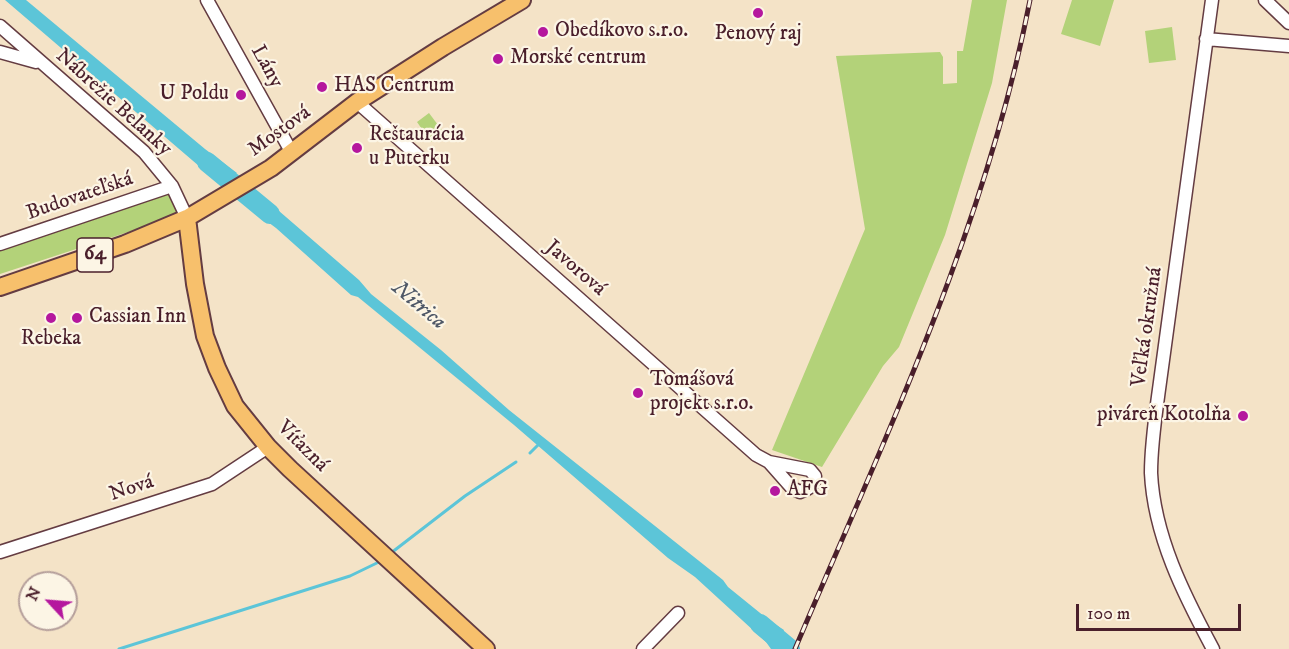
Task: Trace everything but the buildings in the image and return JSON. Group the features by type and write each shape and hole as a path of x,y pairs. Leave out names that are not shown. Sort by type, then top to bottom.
{"main road":[{"name":"Mostová","path":"187,218 262,174 357,102 522,0"},
{"name":"64","path":"0,287 124,244 187,218"},
{"name":"Víťazná","path":"187,218 195,284 205,336 235,406 268,447 385,558 486,649"}],"street":[{"name":"Lány","path":"207,0 291,153"},
{"name":"Veľká okružná","path":"1212,0 1152,444 1152,474 1157,518 1164,542 1176,574 1213,649"},
{"path":"1265,0 1289,23"},
{"name":"Nábrežie Belanky","path":"0,26 144,152 172,186 187,218"},
{"path":"1206,39 1289,46"},
{"path":"0,52 40,62"},
{"name":"Javorová","path":"357,102 756,454 769,462"},
{"name":"Budovateľská","path":"0,244 172,186"},
{"name":"Nová","path":"0,552 212,484 268,447"},
{"path":"643,649 678,613"}],"green space":[{"path":"972,0 1007,0 992,83 945,235 899,347 883,366 822,467 772,450 865,229 836,56 940,52 943,57 943,84 957,83 957,51 963,51"},
{"path":"1072,0 1114,0 1100,46 1061,34"},
{"path":"1172,27 1176,60 1149,63 1145,31"},
{"path":"429,113 444,133 431,142 417,122"},
{"path":"169,191 180,215 0,274 0,249"}],"water":[{"path":"5,0 26,0 237,173 220,184"},
{"path":"257,192 359,280 371,294 441,350 509,410 784,630 776,649 771,649 695,577 668,558 514,425 358,297 351,295 276,228 241,202"}],"waterway":[{"name":"Nitrica","path":"207,162 270,214"},
{"path":"530,453 539,444"},
{"path":"391,553 465,496 516,462"},
{"path":"119,649 350,576 381,561"},
{"name":"Nitrica","path":"760,624 790,649"}],"railway":[{"path":"795,649 897,410 960,249 1011,84 1030,0"}],"place":[{"name":"Penový raj","path":"758,13"},
{"name":"Obedíkovo s.r.o.","path":"543,32"},
{"name":"Morské centrum","path":"498,59"},
{"name":"HAS Centrum","path":"322,87"},
{"name":"U Poldu","path":"241,95"},
{"name":"Reštaurácia u Puterku","path":"357,148"},
{"name":"Rebeka","path":"51,318"},
{"name":"Cassian Inn","path":"77,318"},
{"name":"Tomášová projekt s.r.o.","path":"638,393"},
{"name":"piváreň Kotolňa","path":"1243,416"},
{"name":"AFG","path":"775,491"}]}
